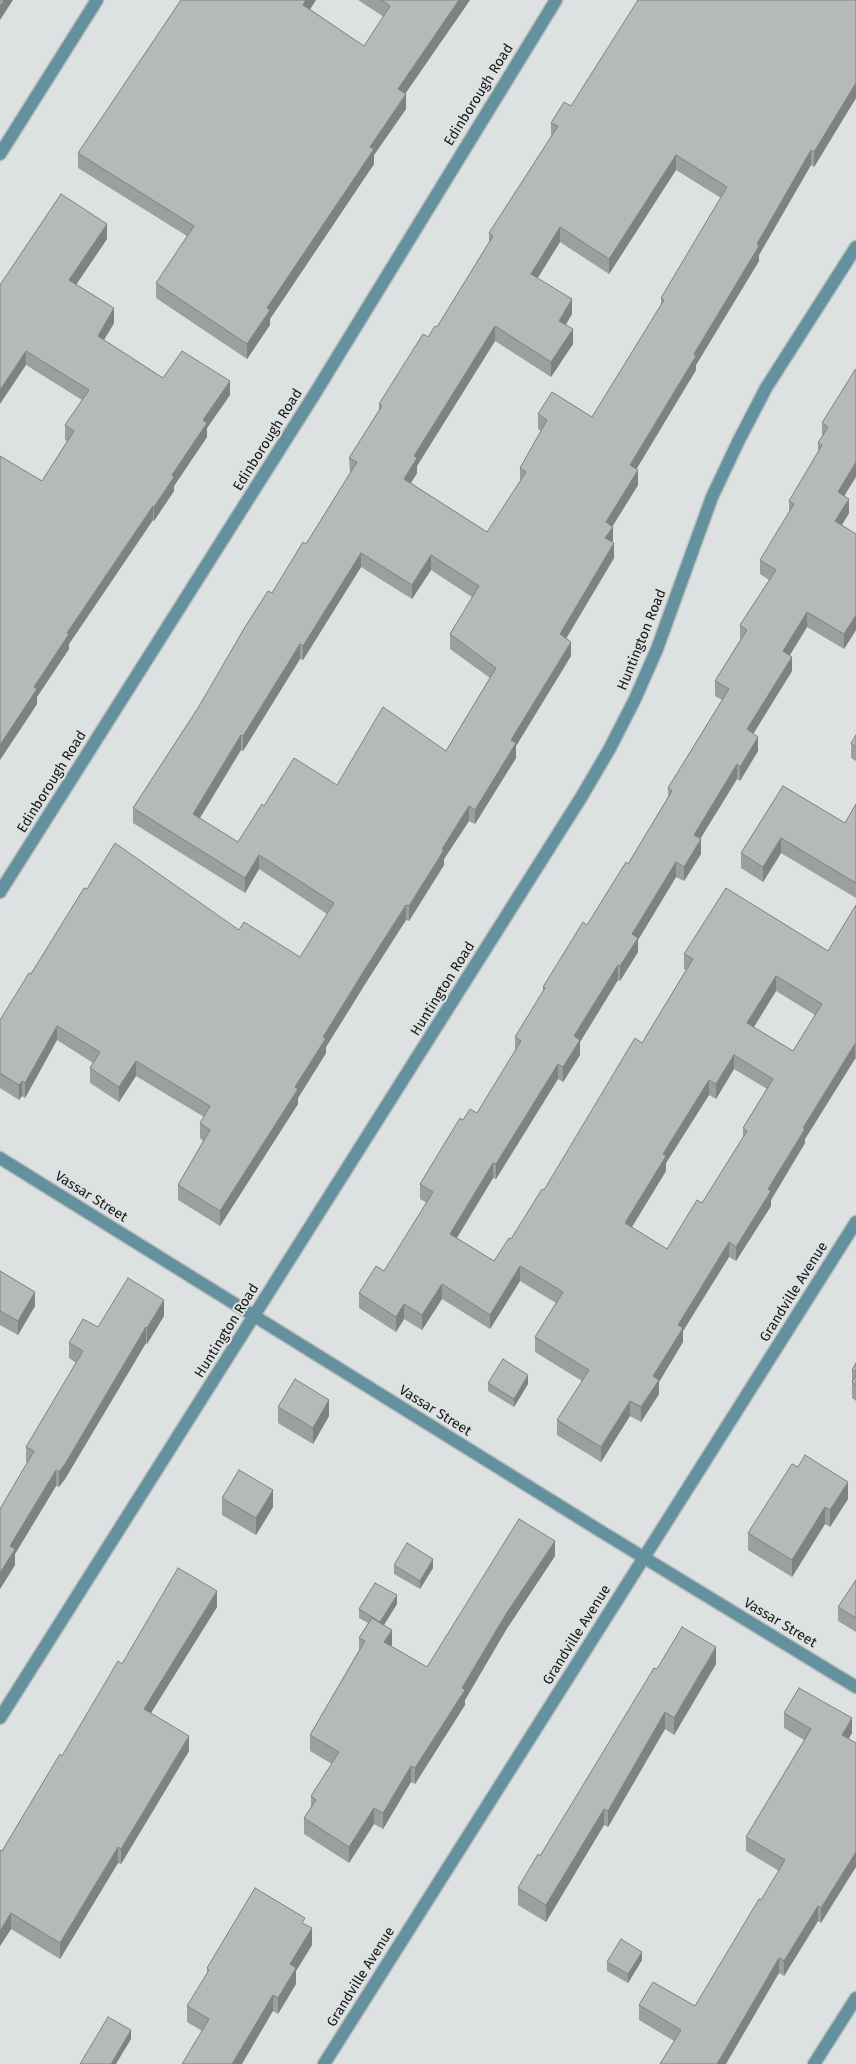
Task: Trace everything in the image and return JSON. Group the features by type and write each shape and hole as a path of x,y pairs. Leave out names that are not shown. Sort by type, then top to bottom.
{"street":[{"path":"0,154 97,0"},
{"name":"Edinborough Road","path":"0,892 314,395 556,0"},
{"name":"Huntington Road","path":"0,1718 582,796 610,748 635,699 657,649 712,497 738,442 766,388 856,247"},
{"name":"Vassar Street","path":"0,1158 644,1558 856,1687"},
{"name":"Grandville Avenue","path":"324,2064 856,1222"},
{"path":"814,2064 856,1998"}],"building":[{"path":"181,0 306,0 303,5 364,46 390,6 381,0 459,0 398,89 406,94 370,147 374,149 267,308 270,310 247,344 156,283 194,226 78,153"},
{"path":"638,0 856,0 856,83 814,152 811,150 757,244 759,246 694,354 696,356 630,465 638,470 606,522 613,527 605,538 614,543 560,634 571,642 511,740 516,743 475,810 469,806 409,906 406,905 367,966 323,1037 326,1038 295,1087 298,1089 220,1211 178,1185 210,1130 200,1123 210,1106 136,1061 119,1087 90,1068 100,1052 57,1026 25,1083 22,1081 19,1085 0,1073 0,1020 84,888 87,889 115,843 239,930 244,922 300,957 334,903 259,855 245,878 133,808 198,708 268,591 272,593 303,542 306,544 357,462 349,458 382,406 379,404 423,334 428,337 435,326 437,327 493,236 489,233 558,126 551,123 564,102 571,106","holes":["676,155 727,187 661,298 664,300 592,417 552,392 538,414 547,420 520,468 526,472 487,532 404,479 417,458 414,456 495,326 551,362 573,329 559,321 572,299 531,274 560,227 609,259","361,553 412,585 431,555 479,586 450,634 496,668 446,751 383,707 337,785 294,758 264,806 262,804 238,842 193,814 241,735 243,736 300,644 303,646"]},
{"path":"61,194 107,224 69,280 114,308 98,336 163,378 182,351 230,381 203,420 207,423 172,475 174,477 67,633 69,634 34,687 37,689 0,745 0,456 42,481 74,431 65,425 89,390 26,351 0,390 0,285"},
{"path":"856,370 856,462 838,492 849,499 835,521 856,534 856,615 844,634 807,612 783,651 792,657 747,729 758,737 740,767 737,764 694,835 701,839 684,867 676,862 632,934 638,938 620,966 618,965 574,1036 580,1040 563,1067 558,1064 496,1164 493,1163 450,1234 494,1261 509,1238 511,1239 542,1189 544,1190 635,1038 642,1043 693,959 684,954 726,888 828,951 856,905 856,1045 803,1128 805,1129 768,1189 771,1191 736,1247 729,1242 678,1325 683,1328 653,1376 659,1380 641,1407 630,1401 601,1447 557,1420 589,1370 535,1337 563,1292 520,1266 490,1315 442,1284 422,1315 404,1304 396,1317 359,1293 376,1266 384,1271 433,1192 420,1184 460,1118 463,1120 470,1109 477,1113 521,1041 515,1037 545,988 543,987 583,922 587,925 626,862 628,864 672,791 668,788 729,689 715,681 747,630 740,625 776,570 760,560 794,504 789,501 822,445 818,443 828,427 822,423","holes":["776,976 822,1004 793,1051 747,1023","734,1055 773,1079 743,1128 747,1131 702,1203 697,1200 667,1249 625,1223 666,1156 663,1154 709,1080 716,1084"]},
{"path":"856,735 856,747 851,743"},
{"path":"783,786 845,823 856,804 856,883 781,838 763,867 741,853"},
{"path":"0,1271 35,1292 18,1321 0,1311"},
{"path":"128,1278 164,1300 65,1464 59,1472 56,1470 10,1546 15,1549 0,1573 0,1509 34,1451 26,1447 83,1351 69,1343 83,1319 98,1327"},
{"path":"503,1359 528,1375 514,1399 488,1383"},
{"path":"856,1363 856,1372 852,1370"},
{"path":"856,1375 856,1385 852,1382"},
{"path":"295,1379 329,1400 313,1428 278,1407"},
{"path":"805,1455 848,1482 830,1510 825,1507 792,1560 748,1533 792,1464 798,1467"},
{"path":"239,1470 273,1490 256,1518 222,1498"},
{"path":"519,1519 555,1541 506,1614 462,1688 465,1690 415,1768 411,1766 383,1813 374,1808 349,1847 304,1818 316,1800 311,1796 339,1752 310,1735 365,1641 359,1638 372,1618 392,1630 384,1642 427,1667"},
{"path":"407,1543 433,1559 420,1581 394,1565"},
{"path":"178,1568 217,1591 144,1709 189,1736 121,1849 118,1847 60,1943 11,1913 0,1931 0,1850 2,1851 60,1754 62,1756 118,1661 122,1664"},
{"path":"856,1580 856,1618 838,1607"},
{"path":"375,1583 397,1595 380,1622 359,1609"},
{"path":"682,1627 716,1647 674,1718 665,1712 608,1811 604,1809 546,1905 518,1888 538,1854 540,1856 654,1668 657,1669"},
{"path":"799,1688 852,1718 842,1735 856,1743 856,1852 821,1908 818,1906 784,1961 779,1958 717,2064 660,2064 681,2030 639,2005 653,1982 695,2006 759,1899 761,1900 785,1860 746,1837 811,1729 784,1713"},
{"path":"255,1888 305,1918 302,1923 312,1928 290,1964 296,1968 278,1998 273,1995 232,2064 182,2064 209,2019 187,2006 209,1970 207,1968"},
{"path":"621,1939 642,1952 628,1974 607,1962"},
{"path":"108,2017 131,2030 111,2064 80,2064"}]}
